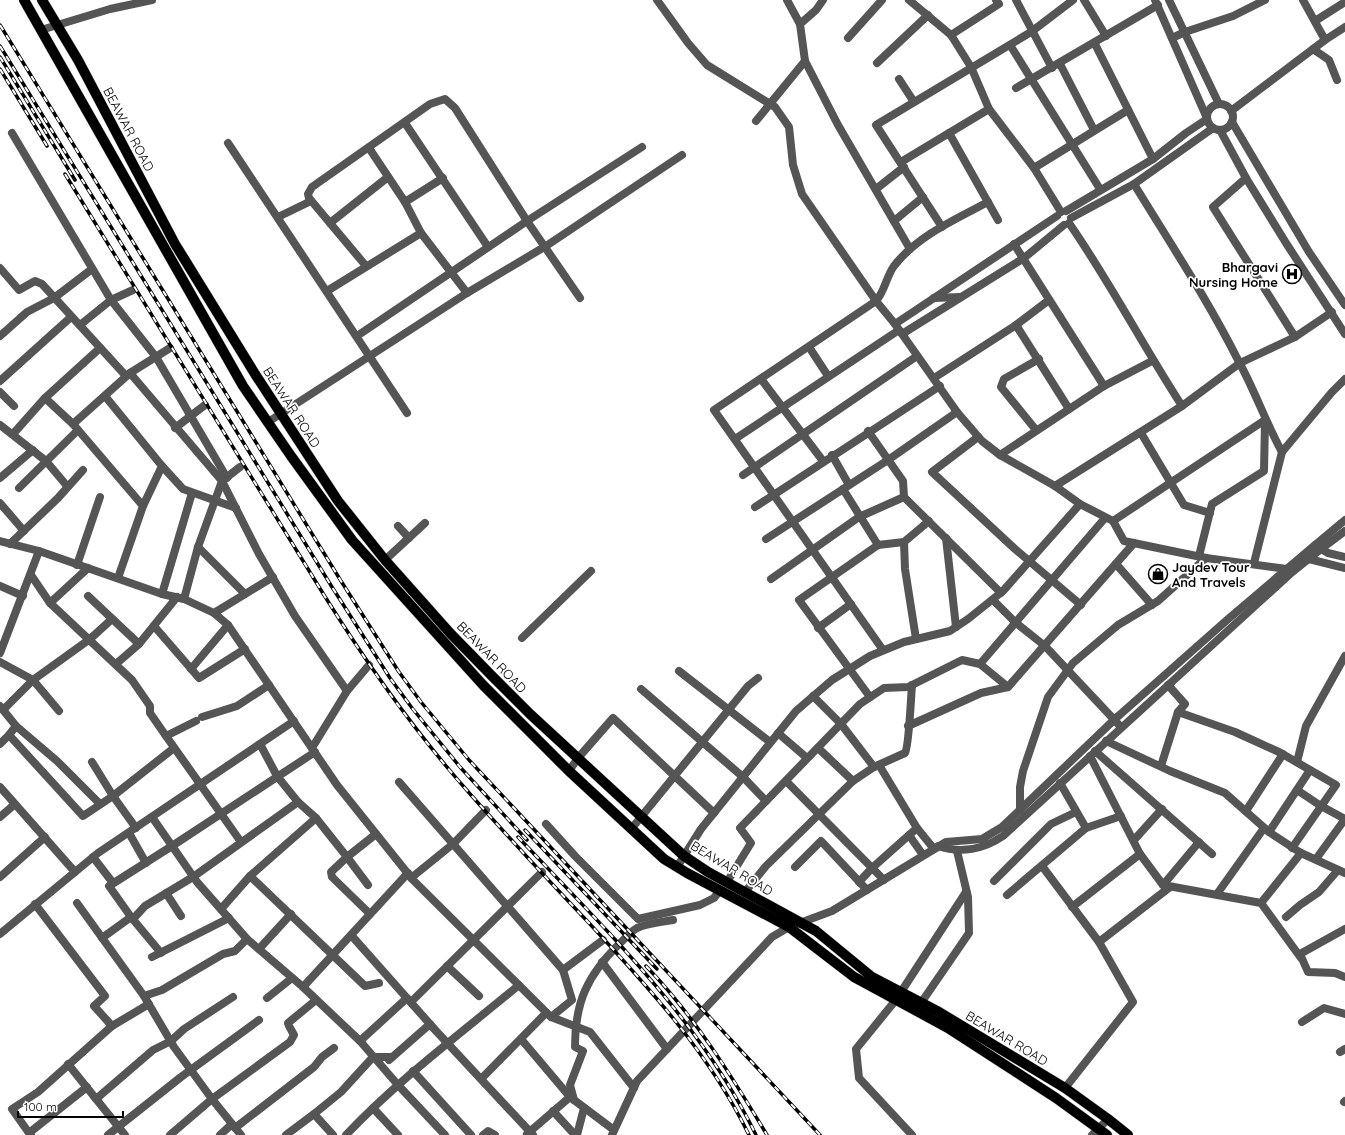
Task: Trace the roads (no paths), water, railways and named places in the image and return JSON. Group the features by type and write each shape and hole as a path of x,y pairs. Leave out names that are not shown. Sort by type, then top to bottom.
{"main road":[{"name":"BEAWAR ROAD","path":"24,0 243,386 352,540 394,588 484,685 569,772 632,828 664,859 789,927 854,977 898,996 921,1002 1065,1088 1128,1135"},
{"name":"BEAWAR ROAD","path":"42,0 78,60 175,244 280,414 338,501 385,560 450,633 491,675 578,758 684,856 824,937 872,977 898,996 1056,1098 1095,1132 1107,1135"},
{"path":"394,588 403,580"}],"street":[{"path":"41,30 110,9 152,0"},
{"path":"657,0 681,30 688,43 707,65 769,103 780,112 788,128 793,165 802,194 876,301 899,329 957,412 978,436 1000,455 1054,486 1080,504 1113,521 1124,540 1203,557 1254,563 1287,569"},
{"path":"787,0 800,24 805,61 838,125 910,249"},
{"path":"848,38 882,0"},
{"path":"950,35 999,4 996,0"},
{"path":"1016,0 1052,68"},
{"path":"942,227 903,164 876,125 1032,32 1073,0"},
{"path":"1084,0 1106,36"},
{"path":"1170,0 1219,104"},
{"path":"1172,38 1184,32 1233,16 1246,4 1265,0"},
{"path":"1303,0 1325,40"},
{"path":"800,24 816,10 821,1"},
{"path":"913,1 950,35 971,67 989,109 1034,168 1061,213 1115,294 1152,361 1182,406"},
{"path":"1315,21 1345,2"},
{"path":"1016,88 1095,44 1156,3 1206,118 1217,129 1286,244 1345,334"},
{"path":"877,63 928,15"},
{"path":"1231,111 1325,40 1345,27"},
{"path":"1095,44 1153,159"},
{"path":"1010,45 1100,189"},
{"path":"1313,49 1329,60 1337,80"},
{"path":"756,120 805,61"},
{"path":"1060,64 1094,130"},
{"path":"899,79 914,102"},
{"path":"366,266 311,200 308,194 312,187 430,104 445,99 456,108 527,221 546,246 580,298"},
{"path":"899,329 934,298 1014,244 1100,189 1153,159 1206,118 1209,109 1219,104 1226,105 1231,111 1232,122 1309,252 1345,305"},
{"path":"876,189 903,164 949,133 989,109"},
{"path":"1034,168 1128,110"},
{"path":"735,439 899,329 961,297 1024,258 1068,222 1134,184 1217,129 1227,128 1232,122"},
{"path":"405,123 488,247"},
{"path":"12,133 111,300 156,357 192,416 225,480 236,508 273,577 295,616 347,691"},
{"path":"949,133 998,220"},
{"path":"228,143 407,413"},
{"path":"357,336 527,221 642,147"},
{"path":"368,148 405,202 420,232 467,293"},
{"path":"268,422 467,293 546,246 682,155"},
{"path":"330,223 388,177"},
{"path":"405,202 443,178"},
{"path":"1246,178 1213,207 1295,337"},
{"path":"1134,184 1195,281 1240,363 1265,420 1282,452"},
{"path":"894,221 923,197"},
{"path":"278,217 311,200"},
{"path":"883,650 714,410 876,301 881,295 891,271 910,249 942,227 988,202"},
{"path":"1061,213 1057,222 1068,222"},
{"path":"327,291 420,232"},
{"path":"1014,244 1104,386"},
{"path":"0,268 19,290 35,281 42,284 71,317 128,375 225,480"},
{"path":"0,336 27,312 54,298 92,269"},
{"path":"80,326 111,300 133,290"},
{"path":"934,298 961,297"},
{"path":"934,378 1016,325 1049,300"},
{"path":"1054,486 1182,406 1240,363 1295,337 1332,312"},
{"path":"0,381 71,317"},
{"path":"1016,325 1039,359 1069,409"},
{"path":"809,347 828,376"},
{"path":"13,434 45,398 100,348"},
{"path":"19,488 46,461 75,427 105,396 128,375 170,348"},
{"path":"743,475 917,356"},
{"path":"1036,430 1001,387 1004,379 1039,359"},
{"path":"1000,455 1104,386 1152,361"},
{"path":"761,379 823,461"},
{"path":"1254,563 1282,452 1332,392 1345,380"},
{"path":"755,507 832,455 940,386"},
{"path":"0,392 14,406"},
{"path":"105,396 180,486 192,493 236,508"},
{"path":"45,398 75,427 143,506"},
{"path":"176,428 205,405"},
{"path":"766,539 888,460 957,412"},
{"path":"1113,521 1265,420"},
{"path":"1020,810 1020,790 1033,739 1048,697 1073,663 1118,625 1152,605 1203,557 1212,504 1264,471 1265,420"},
{"path":"0,425 46,461 67,486"},
{"path":"868,432 903,481 904,497 1001,593"},
{"path":"1141,433 1184,505 1210,513"},
{"path":"978,436 932,472 1028,561 1081,605"},
{"path":"0,478 33,450"},
{"path":"832,455 859,517 878,545"},
{"path":"118,578 143,506 162,466"},
{"path":"116,664 139,644 181,598 198,547 225,480 240,467"},
{"path":"10,544 58,498 82,470"},
{"path":"162,594 192,493"},
{"path":"77,565 100,497"},
{"path":"770,579 859,517 904,497"},
{"path":"0,503 24,531"},
{"path":"677,867 714,813 796,711 832,680 850,668 883,650 916,639 950,631 956,627 1001,593 1080,504"},
{"path":"980,664 1105,518"},
{"path":"813,696 840,724 876,766 917,828 936,848 957,851 986,846 1004,836 1318,547 1345,520"},
{"path":"870,697 850,668 818,628 799,600 878,545 904,542 928,521"},
{"path":"385,560 425,523"},
{"path":"398,526 409,538"},
{"path":"1318,547 1345,531"},
{"path":"946,538 956,627"},
{"path":"0,541 39,551 162,594 181,598 214,614 228,625 337,785 409,876 548,1015 590,1032 634,1088"},
{"path":"904,542 905,569 916,639"},
{"path":"908,726 981,693 1008,687 1134,543"},
{"path":"198,547 245,594"},
{"path":"1318,547 1345,557"},
{"path":"0,653 39,551"},
{"path":"521,1039 572,1099 613,1132 637,1081 772,937 800,922 832,910 884,880 923,855 950,841 974,840 987,836 1002,827 1115,719 1287,569 1305,558 1345,568"},
{"path":"1116,564 1152,605"},
{"path":"50,603 88,568"},
{"path":"522,638 590,572"},
{"path":"31,575 50,603 132,680 150,706 150,713 199,786 241,842"},
{"path":"214,614 273,577"},
{"path":"0,586 23,596"},
{"path":"88,596 139,644"},
{"path":"993,600 1015,622 1045,646 1121,727"},
{"path":"818,628 851,604"},
{"path":"100,804 57,761 16,726 1,708 33,680 90,639 112,619"},
{"path":"190,669 228,625"},
{"path":"154,626 199,678 245,649"},
{"path":"1297,762 1306,726 1345,656"},
{"path":"727,882 752,843 740,828 840,724 860,704 870,697 884,688 912,685 962,660 980,664 1008,687"},
{"path":"0,662 33,680 59,711"},
{"path":"161,953 132,918 109,886 277,776 313,750 347,691 369,665"},
{"path":"679,670 770,742"},
{"path":"632,828 748,686 758,678"},
{"path":"166,736 199,719 237,706 269,685"},
{"path":"745,892 766,866 818,813 853,781 876,766 905,753 909,744 908,726 912,685"},
{"path":"1160,766 1178,712 1185,704 1168,686"},
{"path":"641,689 743,777 766,802"},
{"path":"1178,712 1235,732 1283,754 1336,785 1292,848"},
{"path":"569,772 578,758 613,718 714,813"},
{"path":"0,934 93,857 294,721"},
{"path":"0,744 16,726"},
{"path":"778,733 807,758"},
{"path":"9,735 83,816 113,796 174,748"},
{"path":"1106,741 1160,766 1225,793 1266,830 1292,848 1342,871 1319,892 1286,917"},
{"path":"260,744 277,776 298,802 316,818 368,885"},
{"path":"818,748 853,781"},
{"path":"1093,753 1162,809 1212,854"},
{"path":"1093,753 1140,854 1166,886 1217,894 1260,903 1302,958 1308,972 1335,973 1345,977"},
{"path":"1246,811 1283,754"},
{"path":"92,762 113,796 136,828"},
{"path":"1217,894 1297,790 1310,770"},
{"path":"786,781 884,880"},
{"path":"399,782 508,905 563,970 572,1000 548,1015 521,1039 481,1079"},
{"path":"1060,783 1086,828"},
{"path":"0,787 75,872"},
{"path":"1297,790 1321,806 1345,819 1316,859"},
{"path":"102,938 132,918 145,906 193,877 298,802"},
{"path":"0,818 15,804"},
{"path":"1134,840 1162,809"},
{"path":"303,987 370,914 409,876 453,844 486,810"},
{"path":"994,881 1051,824 1076,812"},
{"path":"1007,895 1086,828 1121,816"},
{"path":"152,817 193,877 247,939 303,987 360,1041 398,1085 445,1135"},
{"path":"221,909 250,876 316,818"},
{"path":"546,824 575,856 638,919 700,905 714,898 720,890"},
{"path":"859,882 872,868 917,828"},
{"path":"128,833 146,863"},
{"path":"370,914 332,877 331,872 376,834"},
{"path":"909,835 923,855"},
{"path":"0,877 45,837"},
{"path":"795,867 821,841 867,890"},
{"path":"1099,942 1166,886 1199,842"},
{"path":"921,1002 969,933 968,897 957,851"},
{"path":"1260,903 1301,853"},
{"path":"1072,907 1140,854"},
{"path":"93,857 113,883"},
{"path":"1042,866 1099,942 1134,1002 1065,1088"},
{"path":"360,1041 447,966 542,872"},
{"path":"250,876 334,954 365,986 379,983"},
{"path":"166,892 181,916"},
{"path":"912,1135 859,1078 856,1049 898,996 966,892"},
{"path":"77,903 144,996 171,1041 191,1070 241,1135"},
{"path":"35,904 104,996 94,1006 112,1026"},
{"path":"259,949 291,914"},
{"path":"152,957 229,918"},
{"path":"572,1099 570,1085 583,1051 575,1047 575,1026 580,997 590,979 602,962 636,928 673,920"},
{"path":"1302,958 1300,954 1345,929"},
{"path":"352,935 530,1134 553,1111 572,1099"},
{"path":"144,996 162,990 223,954 235,951 247,939"},
{"path":"563,970 603,940"},
{"path":"602,962 668,1049"},
{"path":"447,966 479,996"},
{"path":"267,998 292,978"},
{"path":"346,1135 398,1085 519,985"},
{"path":"96,1099 152,1050 171,1041 184,1029 233,997"},
{"path":"170,1135 212,1099 290,1042 294,1036 288,1026 288,1023 316,1000"},
{"path":"87,1087 30,1134 12,1109 38,1092 112,1026 148,1004"},
{"path":"1302,1022 1324,1008 1345,1014 1345,1008"},
{"path":"108,1135 191,1070 259,1020"},
{"path":"381,1066 430,1024"},
{"path":"220,1135 314,1067 322,1057 334,1048"},
{"path":"286,1135 342,1092 373,1057 392,1057"},
{"path":"68,1064 124,1135"},
{"path":"413,1072 471,1135"},
{"path":"373,1108 398,1135"},
{"path":"553,1111 576,1135 584,1108"},
{"path":"314,1114 333,1135"},
{"path":"1095,1132 1108,1119"},
{"path":"483,1135 488,1131 495,1135"}],"railway":[{"path":"0,25 341,581 399,672 421,702 469,760 820,1135"},
{"path":"0,46 332,587 390,678 412,708 460,767 527,840"},
{"path":"0,57 75,180"},
{"path":"0,69 47,146"},
{"path":"65,174 324,595 375,673 411,723 450,771 656,997 697,1049 716,1077 749,1135"},
{"path":"525,830 657,969"},
{"path":"518,837 617,941 679,1014 733,1093 756,1135"},
{"path":"646,966 681,1005 740,1090 767,1135"}],"place":[{"name":"Bhargavi Nursing Home","path":"1292,274"},
{"name":"Jaydev Tour And Travels","path":"1158,574"}]}
